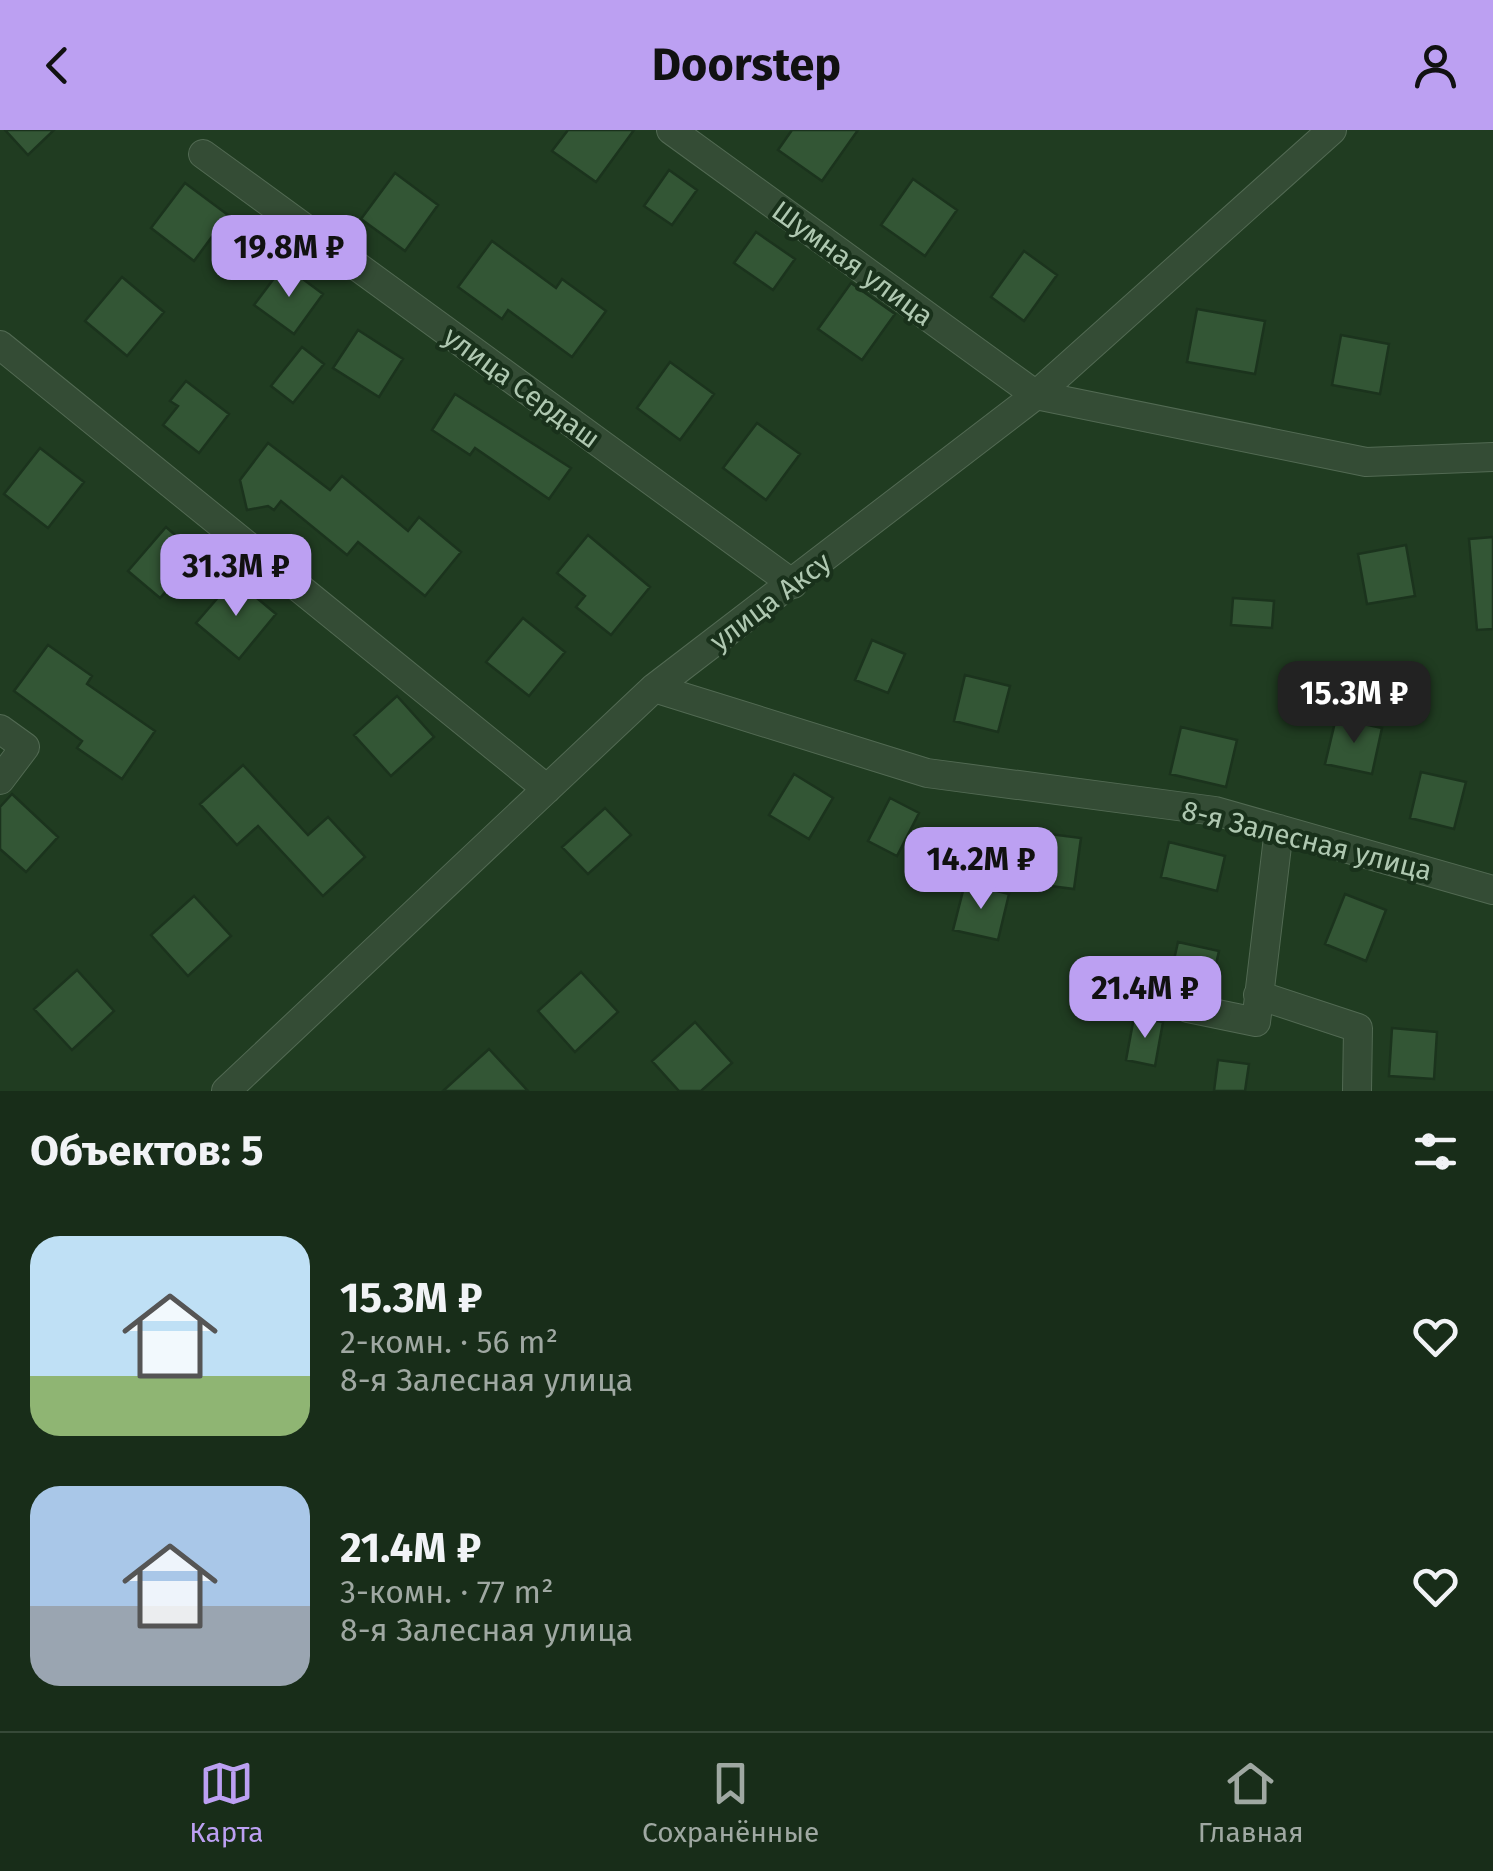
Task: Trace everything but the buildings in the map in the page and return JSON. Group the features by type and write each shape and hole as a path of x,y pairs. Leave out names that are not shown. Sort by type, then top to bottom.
{"street":[{"name":"Шумная улица","path":"671,130 1036,395"},
{"name":"улица Аксу","path":"226,1091 654,688 1036,395 1332,130"},
{"name":"улица Сердаш","path":"203,154 793,584"},
{"path":"0,345 547,790"},
{"path":"1036,395 1366,462 1493,456"},
{"name":"8-я Залесная улица","path":"654,688 928,773 1214,811 1493,890"},
{"path":"0,729 25,747 0,780"},
{"path":"1188,1008 1256,1022 1279,829"},
{"path":"1258,995 1358,1028 1356,1091"}]}
